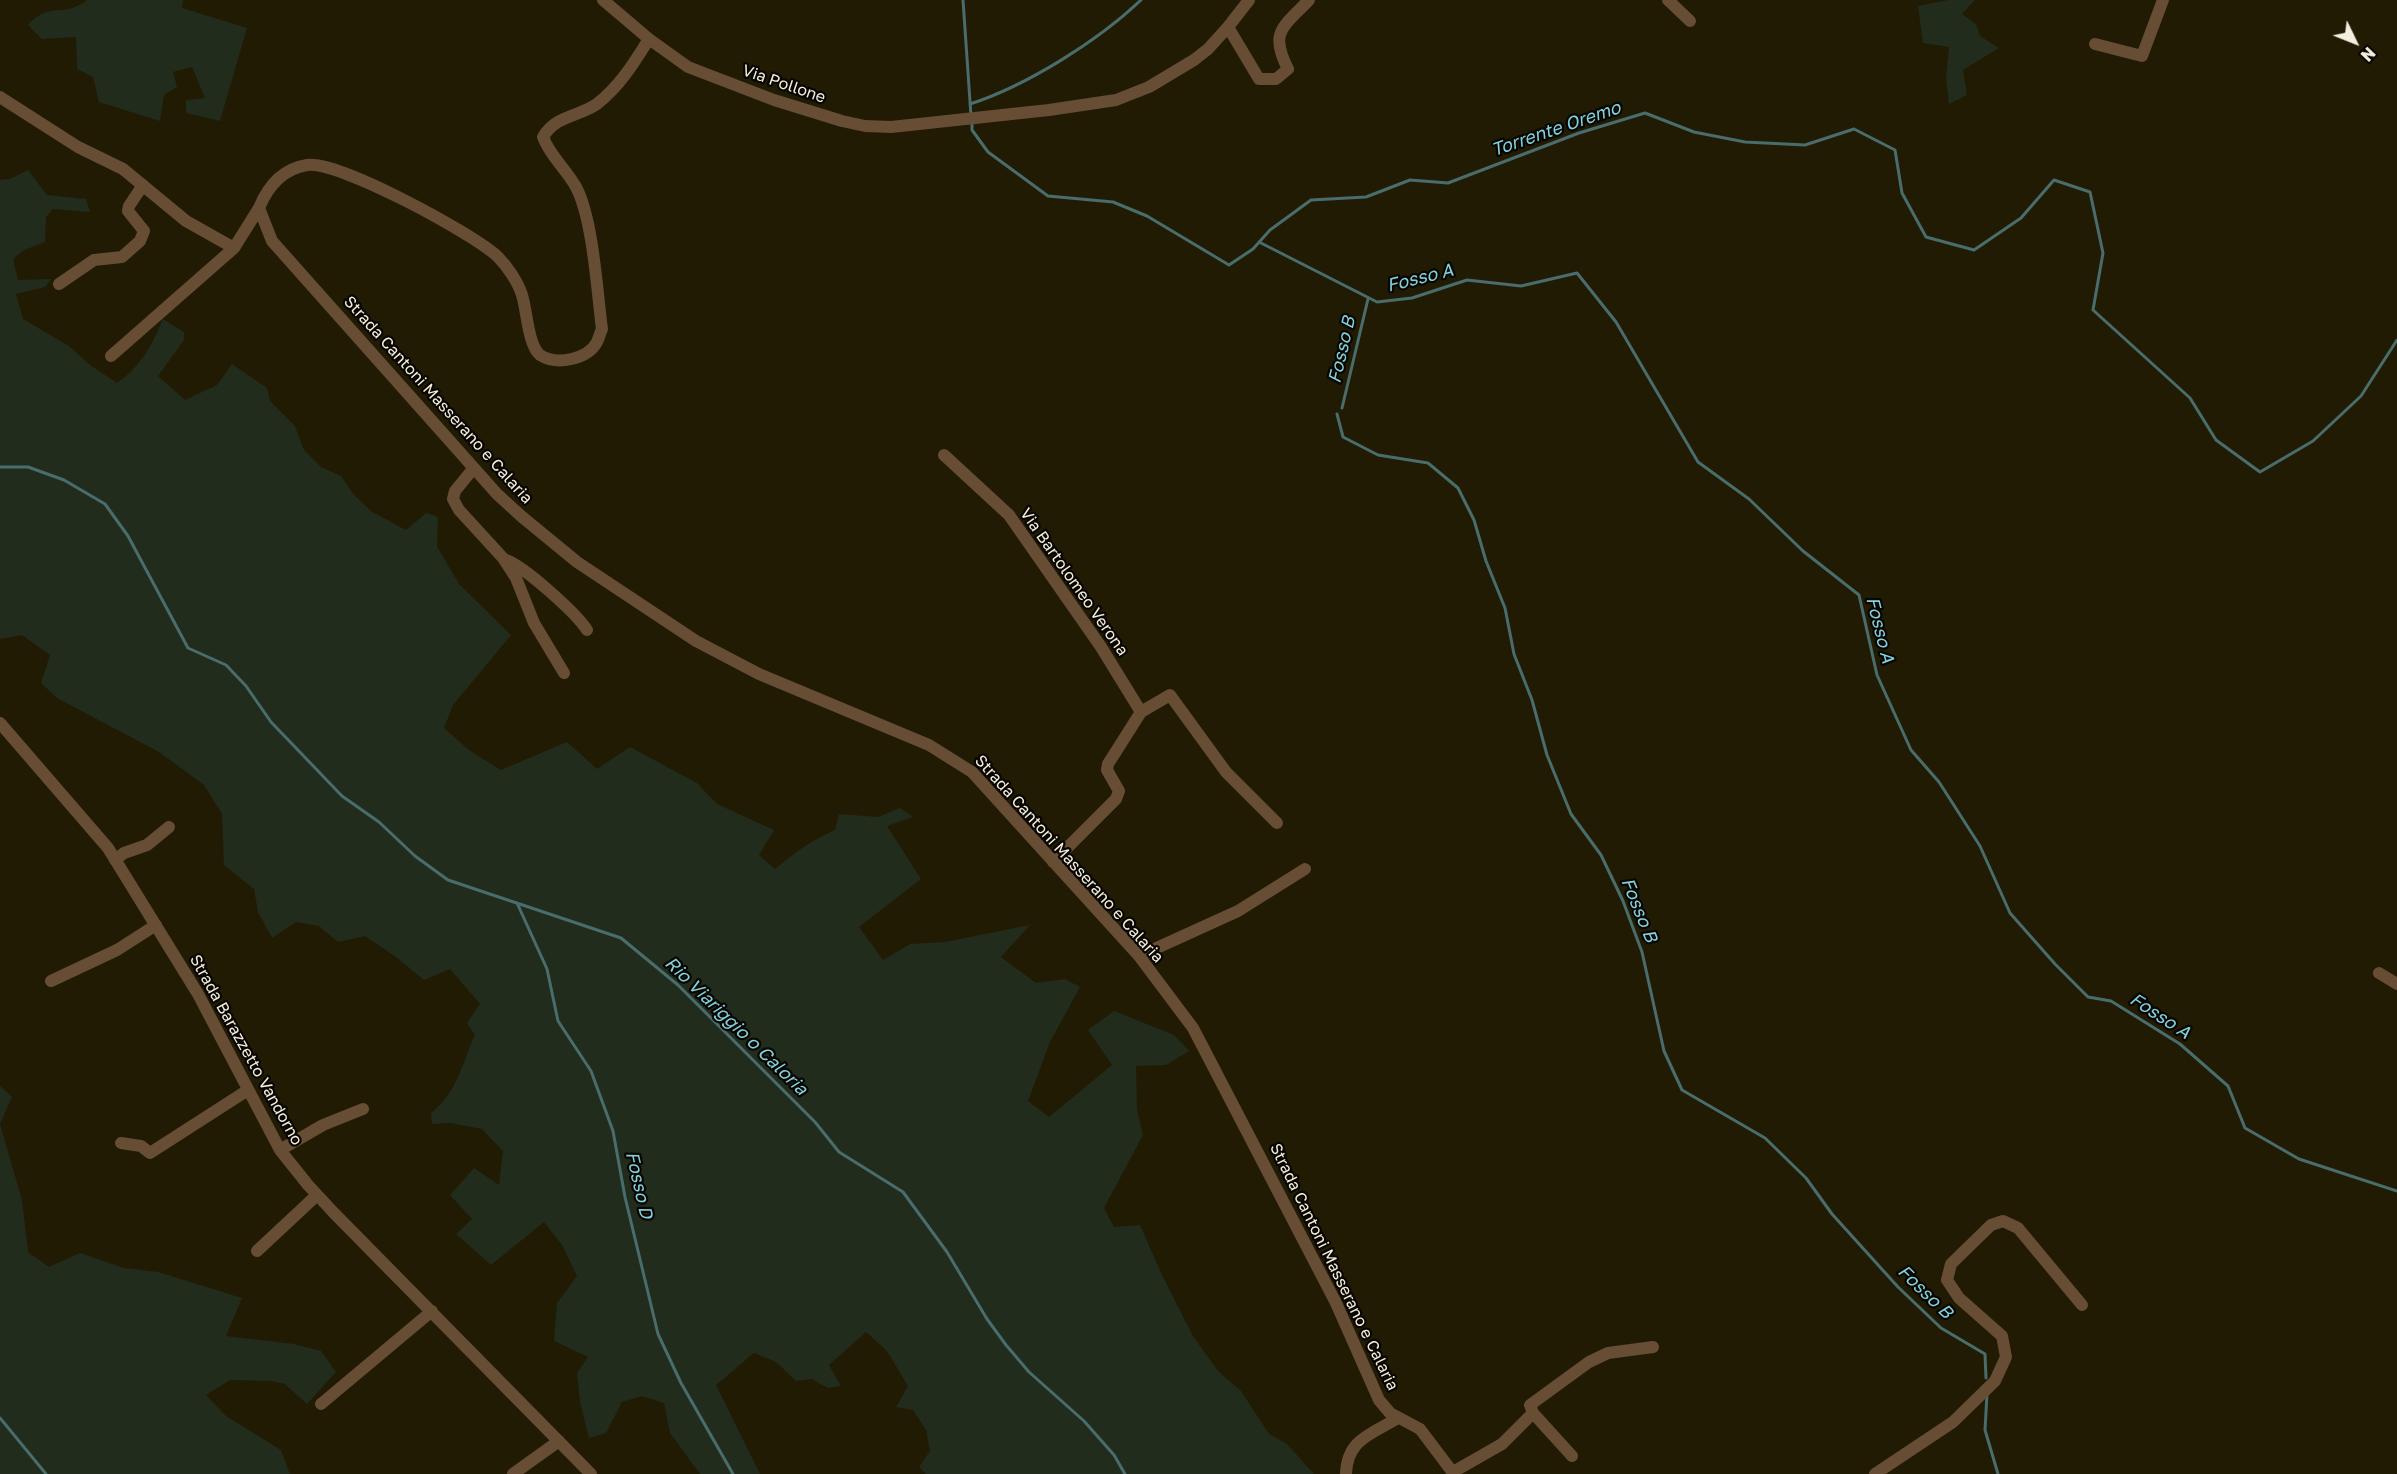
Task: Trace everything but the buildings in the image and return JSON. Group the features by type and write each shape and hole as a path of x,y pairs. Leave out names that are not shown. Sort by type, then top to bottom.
{"street":[{"name":"Via Pollone","path":"603,0 649,39 699,71 774,100 842,121 865,126 891,127 1049,110 1116,100 1149,87 1180,70 1208,49 1249,0"},
{"path":"1228,27 1259,79 1276,79 1288,69 1278,50 1281,29 1309,0"},
{"path":"1668,0 1690,21"},
{"path":"2095,44 2142,56 2163,0"},
{"path":"111,356 234,248 259,208 267,189 280,177 309,164 335,168 358,178 470,235 499,258 521,292 533,346 541,356 558,360 571,359 587,352 597,343 602,329 586,214 576,188 547,148 543,137 548,127 556,121 595,105 607,94 628,73 649,39"},
{"path":"0,98 78,147 123,169 186,221 234,248"},
{"path":"59,284 94,260 122,257 140,241 144,231 128,211 143,185"},
{"name":"Strada Cantoni Masserano e Calaria","path":"259,208 272,241 473,469 521,516 577,562 696,640 759,674 929,745 972,772 1139,956 1193,1028 1336,1303 1379,1400 1390,1413 1420,1429 1454,1473"},
{"name":"Via Bartolomeo Verona","path":"944,455 1009,514 1101,647 1141,712"},
{"path":"473,469 455,491 453,500 516,578 534,623 564,673"},
{"path":"502,558 512,562 549,592 583,623 587,630"},
{"path":"1053,862 1116,799 1119,791 1107,770 1108,764 1141,712 1170,695 1226,772 1276,823"},
{"name":"Strada Barazzetto Vandorno","path":"0,723 108,848 198,994 280,1150 317,1195 591,1474"},
{"path":"115,860 124,853 147,845 169,827"},
{"path":"1139,956 1238,911 1305,869"},
{"path":"51,981 117,950 156,925"},
{"path":"2379,973 2397,984"},
{"path":"121,1143 141,1146 150,1152 248,1090"},
{"path":"280,1150 323,1125 363,1109"},
{"path":"257,1251 317,1195"},
{"path":"1875,1474 1953,1422 1995,1381 2006,1357 2002,1336 1959,1298 1947,1280 1951,1264 1991,1225 2002,1221 2018,1228 2082,1305"},
{"path":"321,1404 432,1311"},
{"path":"1572,1456 1533,1413 1530,1405 1589,1362 1608,1353 1653,1347"},
{"path":"1454,1473 1502,1444 1533,1413"},
{"path":"1346,1474 1351,1450 1359,1441 1398,1418"},
{"path":"513,1474 559,1442"}],"green space":[{"path":"87,0 183,0 182,8 247,28 220,121 186,113 186,100 205,98 192,67 173,72 177,87 164,95 160,121 99,102 93,77 77,69 76,37 42,39 28,25 43,13 78,6"},
{"path":"1948,0 1975,0 1962,14 1976,24 1980,36 1999,48 1963,70 1967,95 1949,104 1946,78 1949,47 1923,43 1918,6"},
{"path":"28,170 47,195 86,199 90,212 53,209 46,217 45,242 24,250 13,259 18,280 51,279 45,287 16,294 23,319 69,346 90,365 117,383 145,354 163,319 184,332 184,340 158,376 185,400 217,385 232,364 267,388 270,401 295,426 304,450 321,467 341,476 353,494 372,512 406,530 426,513 438,517 437,546 459,584 511,635 453,705 444,728 469,750 501,770 567,742 597,769 630,747 697,783 717,804 774,830 759,855 775,869 804,847 835,830 839,814 878,817 900,808 913,817 887,826 921,879 859,927 883,960 910,944 945,942 1030,925 1001,957 1036,983 1065,979 1080,987 1050,1042 1028,1101 1049,1117 1112,1065 1088,1030 1114,1011 1174,1035 1189,1051 1166,1065 1136,1066 1137,1109 1143,1135 1104,1208 1114,1227 1140,1225 1193,1336 1218,1371 1241,1391 1269,1434 1286,1443 1314,1474 926,1474 919,1467 930,1451 926,1430 913,1410 896,1407 908,1386 887,1351 866,1332 829,1365 841,1386 828,1388 812,1379 796,1381 776,1362 754,1353 716,1385 760,1474 700,1474 670,1433 664,1403 642,1396 622,1402 606,1433 589,1438 580,1402 577,1373 588,1357 554,1341 557,1303 577,1276 562,1245 544,1222 491,1265 456,1234 472,1219 450,1195 474,1168 499,1185 503,1151 482,1129 450,1123 432,1124 431,1113 453,1087 475,1035 467,1023 480,1004 450,969 424,980 365,936 338,942 319,926 296,922 272,938 258,912 254,889 224,865 222,814 204,785 159,752 57,698 41,683 50,655 22,635 0,639 0,180 10,179"},
{"path":"0,1086 12,1097 0,1124"},
{"path":"0,1124 22,1200 28,1252 49,1267 80,1253 124,1268 158,1272 242,1298 226,1336 294,1344 321,1351 336,1372 307,1404 285,1384 271,1381 230,1380 206,1395 226,1416 281,1450 290,1474 0,1474"}],"waterway":[{"name":"Torrente Oremo","path":"963,0 971,116"},
{"path":"970,104 1014,86 1060,61 1124,16 1141,0"},
{"name":"Torrente Oremo","path":"972,122 972,130 988,152 1048,196 1113,202 1147,216 1229,265 1253,249 1270,230 1311,200 1366,197 1410,180 1448,183 1579,133 1645,113 1694,132 1745,142 1805,145 1854,129 1895,150 1902,193 1926,237 1974,250 2021,218 2054,180 2090,192 2103,253 2093,310 2190,398 2216,440 2260,472 2313,441 2361,396 2397,340"},
{"name":"Fosso A","path":"1259,242 1377,302 1412,298 1467,280 1521,286 1577,273 1616,322 1698,462 1749,499 1803,551 1859,595 1877,675 1911,750 1939,782 1980,846 2010,913 2055,964 2088,997 2111,1001 2180,1044 2228,1086 2245,1128 2299,1159 2397,1191"},
{"name":"Fosso B","path":"1342,408 1368,299"},
{"name":"Fosso B","path":"1337,414 1343,437 1378,455 1428,463 1458,488 1474,520 1486,561 1505,608 1514,654 1532,700 1547,755 1571,814 1601,855 1623,901 1642,952 1664,1051 1682,1090 1765,1138 1806,1178 1832,1214 1898,1287 1941,1328 1985,1354 1986,1378"},
{"name":"Rio Viariggio o Caloria","path":"0,467 28,467 64,480 105,504 128,536 188,648 226,665 246,686 271,722 342,796 379,822 415,856 448,880 621,938 678,985 815,1122 839,1152 903,1192 947,1252 987,1319 1006,1345 1029,1372 1084,1421 1114,1455 1125,1474"},
{"name":"Fosso D","path":"517,903 547,969 558,1021 591,1071 613,1131 625,1197 658,1334 681,1383 733,1474"},
{"name":"Fosso B","path":"1987,1394 1985,1430 1998,1474"},
{"path":"0,1418 46,1474"}]}
